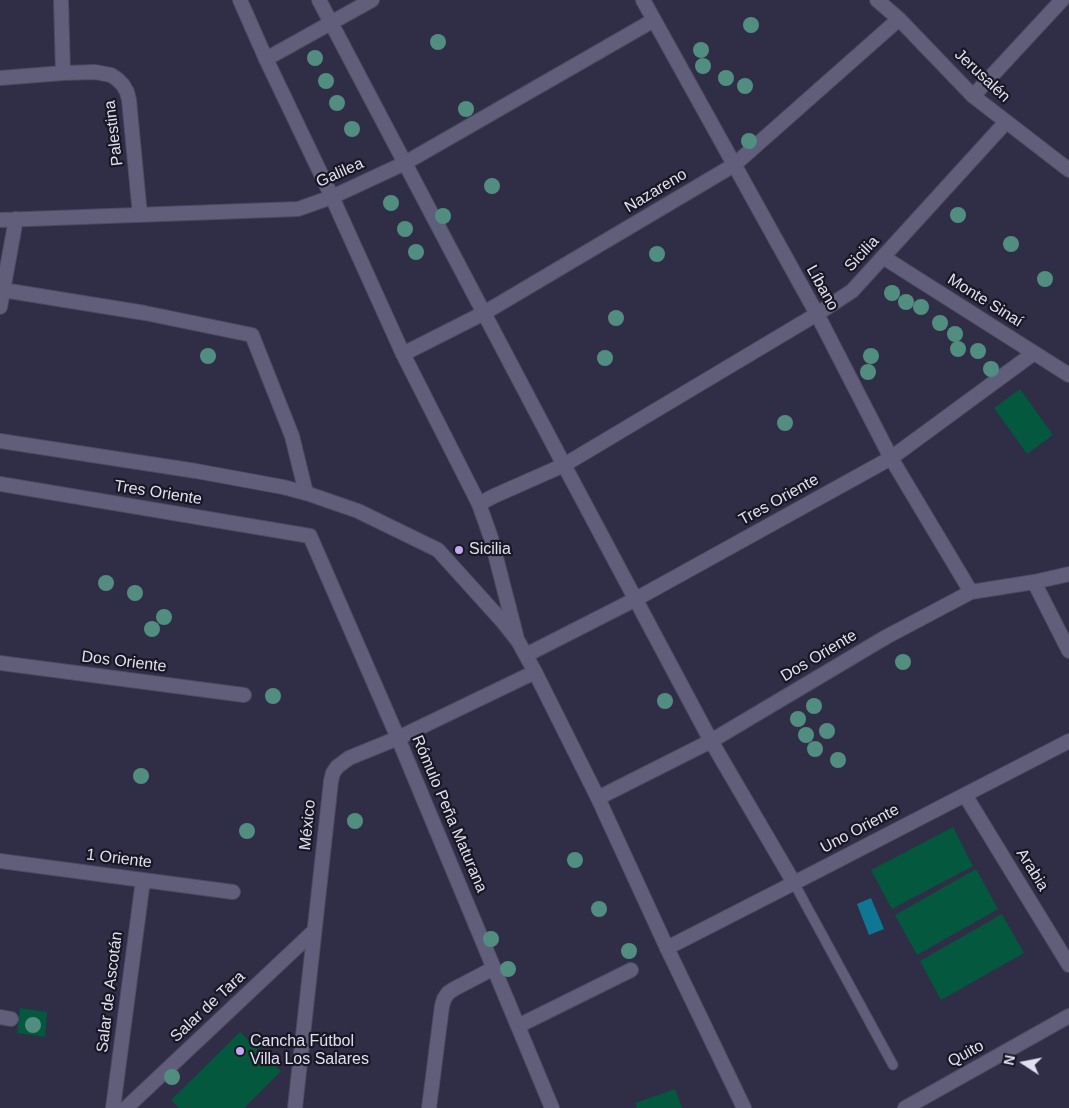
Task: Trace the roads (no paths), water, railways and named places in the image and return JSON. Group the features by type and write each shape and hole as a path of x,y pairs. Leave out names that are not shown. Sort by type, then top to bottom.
{"street":[{"path":"61,0 64,73"},
{"path":"240,0 403,354 479,504 491,538 518,641"},
{"path":"319,0 711,741 794,884"},
{"path":"266,59 372,0"},
{"name":"Líbano","path":"643,0 817,314 891,458 971,592"},
{"name":"Jerusalén","path":"878,0 899,19 973,96 1069,170"},
{"path":"973,96 1062,0"},
{"name":"Nazareno","path":"403,354 484,313 734,165 899,19"},
{"name":"Galilea","path":"0,220 298,209 332,197 405,163 654,20"},
{"name":"Palestina","path":"0,78 95,72 111,74 123,84 129,100 140,215"},
{"name":"Sicilia","path":"479,504 564,466 852,291 1006,122"},
{"path":"0,307 16,219"},
{"name":"Monte Sinaí","path":"882,257 1069,375"},
{"path":"3,290 145,313 252,335 292,436 306,493"},
{"name":"Tres Oriente","path":"526,655 636,599 891,458 1034,353"},
{"path":"0,441 204,472 256,481 306,493 358,511 438,550 493,610 518,641 526,655 598,798 744,1108"},
{"name":"Tres Oriente","path":"0,484 310,536"},
{"name":"Rómulo Peña Maturana","path":"310,536 398,738 552,1108"},
{"name":"Dos Oriente","path":"598,798 711,741 886,637 971,592 1034,582 1069,574"},
{"path":"1034,582 1069,651"},
{"name":"Dos Oriente","path":"0,663 244,695"},
{"name":"México","path":"295,1108 333,773 337,766 348,758 398,738 535,672"},
{"name":"Uno Oriente","path":"668,948 1069,741"},
{"name":"Arabia","path":"965,795 1069,964"},
{"name":"1 Oriente","path":"0,862 233,892"},
{"name":"Salar de Ascotán","path":"113,1108 142,880"},
{"name":"Salar de Tara","path":"126,1108 314,931"},
{"path":"429,1108 444,999 454,989 494,968"},
{"path":"518,1026 631,970"},
{"name":"Quito","path":"906,1108 1069,1016"}],"lane":[{"path":"794,884 893,1065"}],"water":[{"path":"871,898 884,929 869,935 857,904"}],"place":[{"name":"Sicilia","path":"459,550"},
{"name":"Cancha Fútbol Villa Los Salares","path":"240,1051"}]}
